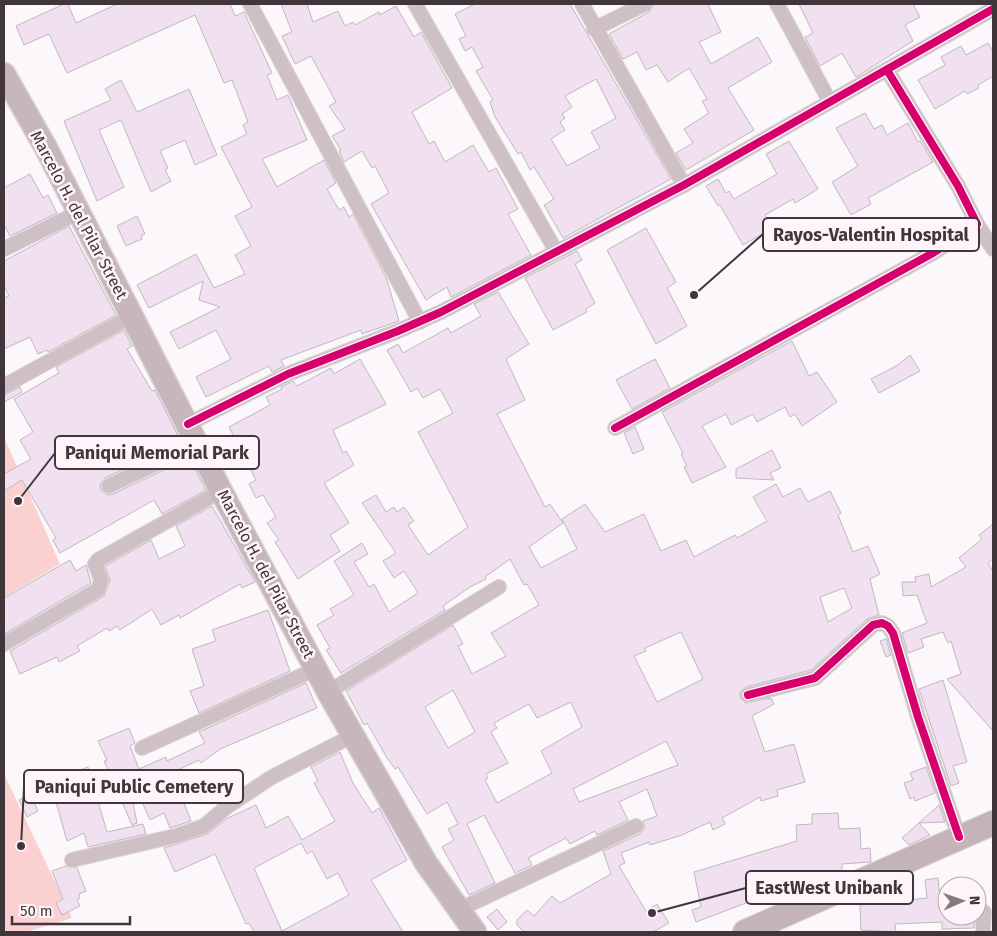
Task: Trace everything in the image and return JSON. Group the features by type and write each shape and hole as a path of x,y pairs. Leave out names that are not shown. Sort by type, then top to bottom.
{"highway":[{"path":"745,932 993,823"}],"main road":[{"name":"Marcelo H. del Pilar Street","path":"4,74 79,212 222,491 352,736 426,863 475,932"}],"street":[{"path":"250,4 420,322"},
{"path":"415,4 556,251"},
{"path":"582,4 594,29 684,185"},
{"path":"594,29 645,4"},
{"path":"777,4 830,102"},
{"path":"188,424 288,374 420,322 684,185 993,9"},
{"path":"887,70 958,186 977,224 993,250"},
{"path":"4,249 79,212"},
{"path":"615,428 933,252 977,224"},
{"path":"4,386 132,316"},
{"path":"109,486 198,444"},
{"path":"4,644 99,588 101,579 96,564 98,560 222,491"},
{"path":"328,692 499,587"},
{"path":"748,695 815,678 874,625 882,623 888,626 897,646 918,717 959,837"},
{"path":"142,748 316,670"},
{"path":"72,860 175,836 204,826 228,806 272,777 352,736"},
{"path":"458,910 636,826"}],"shaded area":[{"path":"4,437 60,564 4,597"},
{"path":"4,774 72,918 26,932 4,932"}],"building":[{"path":"64,4 68,4 76,23 117,4 230,4 235,16 244,12 272,73 267,75 277,100 288,95 307,140 262,159 277,187 324,160 336,183 327,189 339,210 344,207 349,217 353,214 386,277 399,321 362,334 361,330 281,360 284,366 272,372 269,366 206,397 196,377 231,359 216,330 179,349 170,332 220,307 199,300 203,281 149,308 137,285 196,254 214,288 245,274 235,255 251,246 235,216 252,207 221,147 247,134 243,125 248,122 232,80 224,83 195,15 67,73 49,34 24,45 16,26"},
{"path":"281,4 307,4 313,22 338,11 345,26 353,22 355,25 379,12 380,15 396,6 414,37 421,32 452,88 412,112 429,144 434,141 445,162 473,145 489,172 496,168 518,209 508,214 531,255 451,297 447,287 426,300 371,204 389,193 375,166 372,168 362,151 344,162 339,151 341,150 332,136 345,129 329,106 336,102 311,56 295,64 282,36 292,32"},
{"path":"475,4 570,4 671,179 563,238 544,205 554,199 534,167 530,170 521,152 518,154 495,117 490,102 493,100 476,71 483,67 472,47 465,51 459,39 466,36 455,14","holes":["596,79 616,118 591,132 600,148 567,166 551,139 565,130 560,122 565,118 562,114 572,107 565,96"]},
{"path":"654,4 708,4 721,32 699,42 711,64 758,37 772,62 728,88 754,130 686,170 676,153 693,143 684,129 709,113 702,101 707,99 689,68 668,82 657,65 646,70 637,52 623,59 609,34 649,12"},
{"path":"799,4 913,4 920,17 905,25 913,41 856,77 842,53 820,66 805,37 813,33"},
{"path":"988,43 993,52 993,76 978,85 979,88 967,94 965,91 935,109 918,80 945,65 941,57 961,46 966,55"},
{"path":"121,80 137,112 189,89 217,155 195,165 185,140 160,151 168,168 165,170 171,181 151,192 121,120 99,130 124,187 97,201 64,121 111,100 105,89"},
{"path":"865,113 874,129 882,125 887,135 908,123 918,142 920,141 933,162 868,198 871,204 851,215 832,182 858,166 836,128"},
{"path":"789,141 818,189 795,203 793,199 765,215 773,228 743,245 720,205 718,206 706,186 718,179 726,193 729,191 734,199 777,174 766,154"},
{"path":"30,174 43,198 48,195 57,213 10,236 4,225 4,188"},
{"path":"137,216 145,234 141,236 142,239 126,246 117,226"},
{"path":"69,226 116,315 48,352 47,350 38,354 30,337 4,349 4,298 9,296 4,285 4,261"},
{"path":"646,228 676,282 667,288 687,326 656,344 607,250"},
{"path":"577,251 582,260 575,264 595,303 586,309 587,312 553,330 525,278"},
{"path":"498,292 529,344 506,359 525,400 497,414 545,507 550,504 563,523 529,547 541,568 577,549 562,519 585,504 605,532 644,514 661,551 686,540 694,557 735,535 737,538 767,521 753,497 776,484 783,497 800,488 808,502 830,491 841,513 838,515 853,552 868,546 880,574 870,579 879,615 867,619 811,670 746,687 740,692 740,698 746,703 771,698 774,704 752,716 765,752 794,744 805,782 777,790 778,796 761,801 760,797 722,818 725,824 713,830 710,822 682,835 650,845 649,842 621,853 625,863 619,866 646,911 657,904 669,923 653,932 524,932 517,925 517,920 527,910 534,916 552,896 560,903 611,874 603,851 640,834 645,827 643,821 657,816 647,789 619,802 628,820 597,835 595,831 570,844 566,838 528,858 532,865 515,873 484,815 467,824 495,883 469,895 442,847 454,840 448,829 458,824 447,802 427,814 398,767 395,769 387,758 367,723 364,725 346,691 453,625 463,644 458,646 472,674 506,656 491,633 539,605 527,584 524,585 510,559 485,577 486,579 470,587 443,606 445,610 341,673 326,650 330,648 317,625 334,615 330,609 354,595 334,561 362,543 368,554 354,562 369,587 374,584 389,612 418,593 404,571 394,578 383,561 396,553 362,503 376,495 386,512 394,507 397,512 404,507 414,521 408,525 428,555 468,527 418,432 453,413 440,389 423,398 417,388 411,392 387,350 398,344 403,353 448,328 451,333 481,316 474,304","holes":["844,588 852,608 828,622 820,597","681,632 703,679 657,702 634,656 646,651 645,648","453,690 475,732 448,748 425,707","571,702 582,727 541,751 552,773 497,803 485,780 488,778 486,774 508,763 491,732 497,728 494,723 529,704 537,718","666,741 678,765 579,802 573,789"]},
{"path":"124,330 132,346 127,349 152,391 155,390 181,442 105,478 100,485 101,490 108,495 113,494 189,458 206,490 162,514 154,500 60,553 53,540 56,538 22,480 4,491 4,474 31,459 20,440 33,432 14,399 59,373 56,367"},
{"path":"792,341 809,376 817,372 837,402 802,426 795,414 790,417 785,407 757,422 753,414 731,425 726,414 702,426 726,467 692,483 684,467 687,466 681,454 683,453 662,412"},
{"path":"910,355 920,371 879,393 871,379 898,365"},
{"path":"360,359 386,404 333,430 343,453 346,451 354,465 324,483 349,523 330,535 340,551 298,579 275,542 279,540 267,523 276,517 263,495 256,498 249,484 256,480 229,427 270,405 266,397 282,389 281,387 293,381 297,386 331,368 334,374"},
{"path":"655,359 670,388 632,409 616,380"},
{"path":"20,387 22,392 4,402 4,395"},
{"path":"635,427 644,449 633,454 624,433"},
{"path":"772,450 781,468 770,473 774,480 736,478 736,469"},
{"path":"212,506 255,582 242,588 240,584 180,618 179,615 161,625 152,609 120,630 117,626 109,631 107,628 77,646 80,651 59,662 57,657 20,674 10,651 104,596 110,580 105,566 151,540 159,559 185,546 176,526"},
{"path":"993,524 993,559 988,563 993,571 993,731 947,679 961,674 951,641 948,643 943,632 921,639 924,647 908,653 902,633 927,623 917,595 903,596 902,582 916,582 915,577 929,574 931,587 966,567 959,558 982,539 979,535"},
{"path":"70,560 76,571 86,565 91,583 4,634 4,598"},
{"path":"268,610 290,671 199,713 190,691 204,686 192,649 216,641 212,630"},
{"path":"886,639 891,655 886,657 880,641"},
{"path":"943,680 967,762 953,766 959,783 951,786 919,689"},
{"path":"306,683 317,708 220,749 201,763 199,760 169,774 181,804 184,803 191,821 170,828 164,813 150,820 133,782 129,783 137,823 132,825 104,761 107,760 98,741 129,728 135,743 130,746 139,769 166,757 167,761 205,743 199,732"},
{"path":"340,752 353,783 372,813 379,808 407,860 371,880 403,932 254,932 249,923 246,924 215,854 175,872 164,848 207,834 228,818 256,805 266,828 288,816 302,840 335,821 314,783 318,781 311,767","holes":["301,843 307,854 312,851 327,879 338,873 349,895 282,931 254,868"]},
{"path":"88,767 107,832 143,824 146,834 88,847 84,833 67,841 50,781"},
{"path":"926,767 935,793 915,801 914,797 910,799 904,783 913,780 910,773"},
{"path":"30,794 38,811 27,817 19,800"},
{"path":"939,805 945,822 919,823 930,835 909,845 902,838"},
{"path":"838,813 839,829 860,828 861,849 870,848 871,862 842,864 842,874 804,876 804,885 791,886 696,922 692,910 701,907 694,872 797,841 796,825 812,824 812,814"},
{"path":"66,866 77,868 86,891 79,894 80,898 77,900 80,906 62,915 56,903 63,899 52,871"},
{"path":"937,878 937,922 895,924 896,932 861,930 860,905 927,898 925,880"},
{"path":"497,909 507,922 498,930 487,917"},
{"path":"942,926 974,926 974,928 942,929"}],"cycle path":[{"path":"188,424 288,374 441,312 684,185 993,9"},
{"path":"615,428 933,253 977,224 958,186 887,70"},
{"path":"748,695 815,678 873,625 882,623 888,626 893,633 918,717 959,837"}],"place":[{"name":"Rayos-Valentin Hospital","path":"694,295"},
{"name":"Paniqui Memorial Park","path":"18,501"},
{"name":"Paniqui Public Cemetery","path":"21,846"},
{"name":"EastWest Unibank","path":"652,913"}]}
